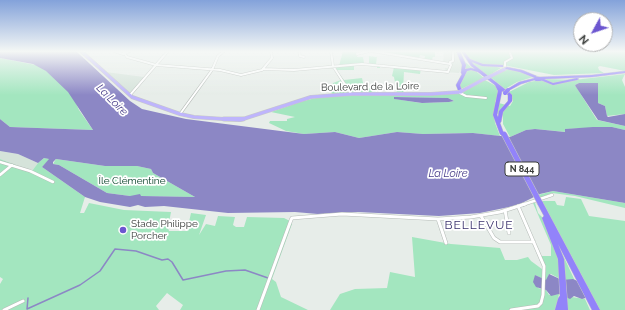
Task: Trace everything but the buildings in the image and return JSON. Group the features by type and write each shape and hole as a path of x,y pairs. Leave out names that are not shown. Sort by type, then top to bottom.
{"highway":[{"path":"460,91 464,65"},
{"path":"471,65 506,91 511,100 498,115"},
{"path":"489,65 539,74 568,77"},
{"path":"498,115 499,88 482,72 482,68 486,66 521,71 553,84 590,77 625,73"},
{"path":"460,91 458,86 468,69 475,70 488,78"},
{"path":"498,99 506,91 522,82 537,78 625,73"},
{"path":"537,78 590,77"},
{"name":"N 844","path":"498,115 503,134 595,310"},
{"name":"N 844","path":"498,115 503,134"},
{"name":"N 844","path":"539,203 570,262"},
{"path":"546,218 559,252 564,310"},
{"path":"559,310 562,298"}],"main road":[{"name":"Boulevard de la Loire","path":"96,65 129,95 180,114 194,117 238,120 306,97 351,94 445,93 460,91"},
{"path":"460,91 488,78 504,68"}],"street":[{"path":"129,95 157,65"},
{"path":"162,65 212,70 244,75 257,72 265,65"},
{"path":"180,114 214,65"},
{"path":"263,68 287,70 342,65"},
{"path":"380,65 448,72 450,65"},
{"path":"333,66 351,94"},
{"path":"460,91 486,98"},
{"path":"0,162 12,165 52,182"},
{"path":"0,175 12,165"},
{"path":"258,310 292,220 298,218 350,214 438,219 481,216 552,195"},
{"path":"511,310 538,306 542,300 544,278 544,270 534,242 518,206"},
{"path":"505,210 510,233"},
{"path":"481,216 494,238 500,242 534,242"},
{"path":"438,219 446,243"},
{"path":"4,310 23,301"}],"shaded area":[{"path":"450,65 463,66 459,73 446,72 445,68 449,68"},
{"path":"106,72 144,77 130,94"},
{"path":"0,151 18,154 38,163 32,171 0,159"}],"green space":[{"path":"0,65 38,65 41,66 71,92 79,110 93,130 10,127 0,119"},
{"path":"354,65 354,70 336,70 334,67"},
{"path":"465,65 469,65 484,78 461,89 459,87 466,70"},
{"path":"474,65 490,65 501,68 488,76"},
{"path":"505,65 625,65 625,71 600,66 598,67 599,70 604,73 554,75"},
{"path":"394,67 421,69 420,74 404,72 404,93 438,93 451,91 454,93 464,94 463,92 485,80 496,86 499,93 495,102 510,106 513,101 509,92 529,82 547,79 574,80 625,74 622,80 625,87 625,114 607,116 605,106 598,103 598,83 579,83 575,85 597,120 625,126 625,130 612,127 565,129 566,132 535,129 526,130 510,137 503,124 503,115 494,113 495,123 500,136 473,133 423,134 397,132 359,138 335,132 304,134 286,131 269,123 270,121 287,121 287,119 295,117 271,112 303,101 333,94 331,93 333,83 341,80 338,75 340,75 344,80 362,78 364,87 370,88 373,85 378,85 375,93 397,93 394,77 392,76","holes":["394,97 448,98 454,101 421,103 395,99"]},
{"path":"509,69 516,70 533,77 517,82 505,89 490,77"},
{"path":"44,158 50,159 42,167 85,197 80,213 84,213 89,203 124,210 171,212 168,228 169,231 187,231 191,213 206,215 199,235 206,224 215,226 218,216 235,217 233,225 236,227 244,227 247,217 284,218 290,221 292,224 272,279 276,282 281,297 308,310 180,310 183,305 167,293 156,306 159,310 0,310 0,284 3,279 0,277 0,159 32,171"},
{"name":"Île Clémentine","path":"56,159 105,166 137,166 151,169 153,173 195,197 130,196 107,193 59,165 53,164"},
{"path":"553,191 625,203 625,208 575,196 552,193 540,198 538,195"},
{"path":"566,197 581,199 589,216 625,221 625,310 600,310 542,201 555,201 557,205 564,206"},
{"path":"533,203 535,203 538,213 543,218 557,252 562,253 575,281 562,280 551,274 548,275 548,280 545,280 535,275 538,288 546,290 549,295 559,294 556,310 330,310 340,294 355,289 387,288 390,272 415,277 412,237 451,244 500,248 505,260 517,260 528,257 546,272 541,256 551,256 551,245"},
{"path":"565,296 585,299 590,310 565,310"}],"water":[{"name":"La Loire","path":"36,65 92,65 130,101 142,109 186,119 304,134 335,132 359,138 397,132 423,134 473,133 510,137 526,130 535,129 565,132 565,129 612,127 625,130 625,203 553,191 540,194 520,204 509,207 480,213 439,216 358,212 318,214 295,212 228,213 164,206 145,207 138,205 130,207 100,202 85,197 42,167 49,159 44,158 38,163 18,154 0,151 0,119 10,127 93,130 68,92 46,71","holes":["56,159 105,166 137,166 151,169 153,173 195,197 141,196 140,194 130,196 107,193 59,165 53,164 53,162"]},
{"path":"579,83 598,83 598,103 605,106 608,117 625,114 625,126 598,120 576,87 575,85"},
{"path":"394,97 448,98 454,101 422,103 394,99"},
{"path":"549,274 562,280 573,279 582,283 589,289 589,297 582,299 574,296 570,299 559,294 551,296 546,290 536,287 533,282 535,275 546,280"}],"waterway":[{"path":"28,298 27,309 80,285 100,271 115,249 136,251 162,260 168,259 172,262 183,280 226,271 245,270 268,278"}],"place":[{"name":"Stade Philippe Porcher","path":"123,230"}],"district":[{"name":"BELLEVUE","path":"479,225"}]}
